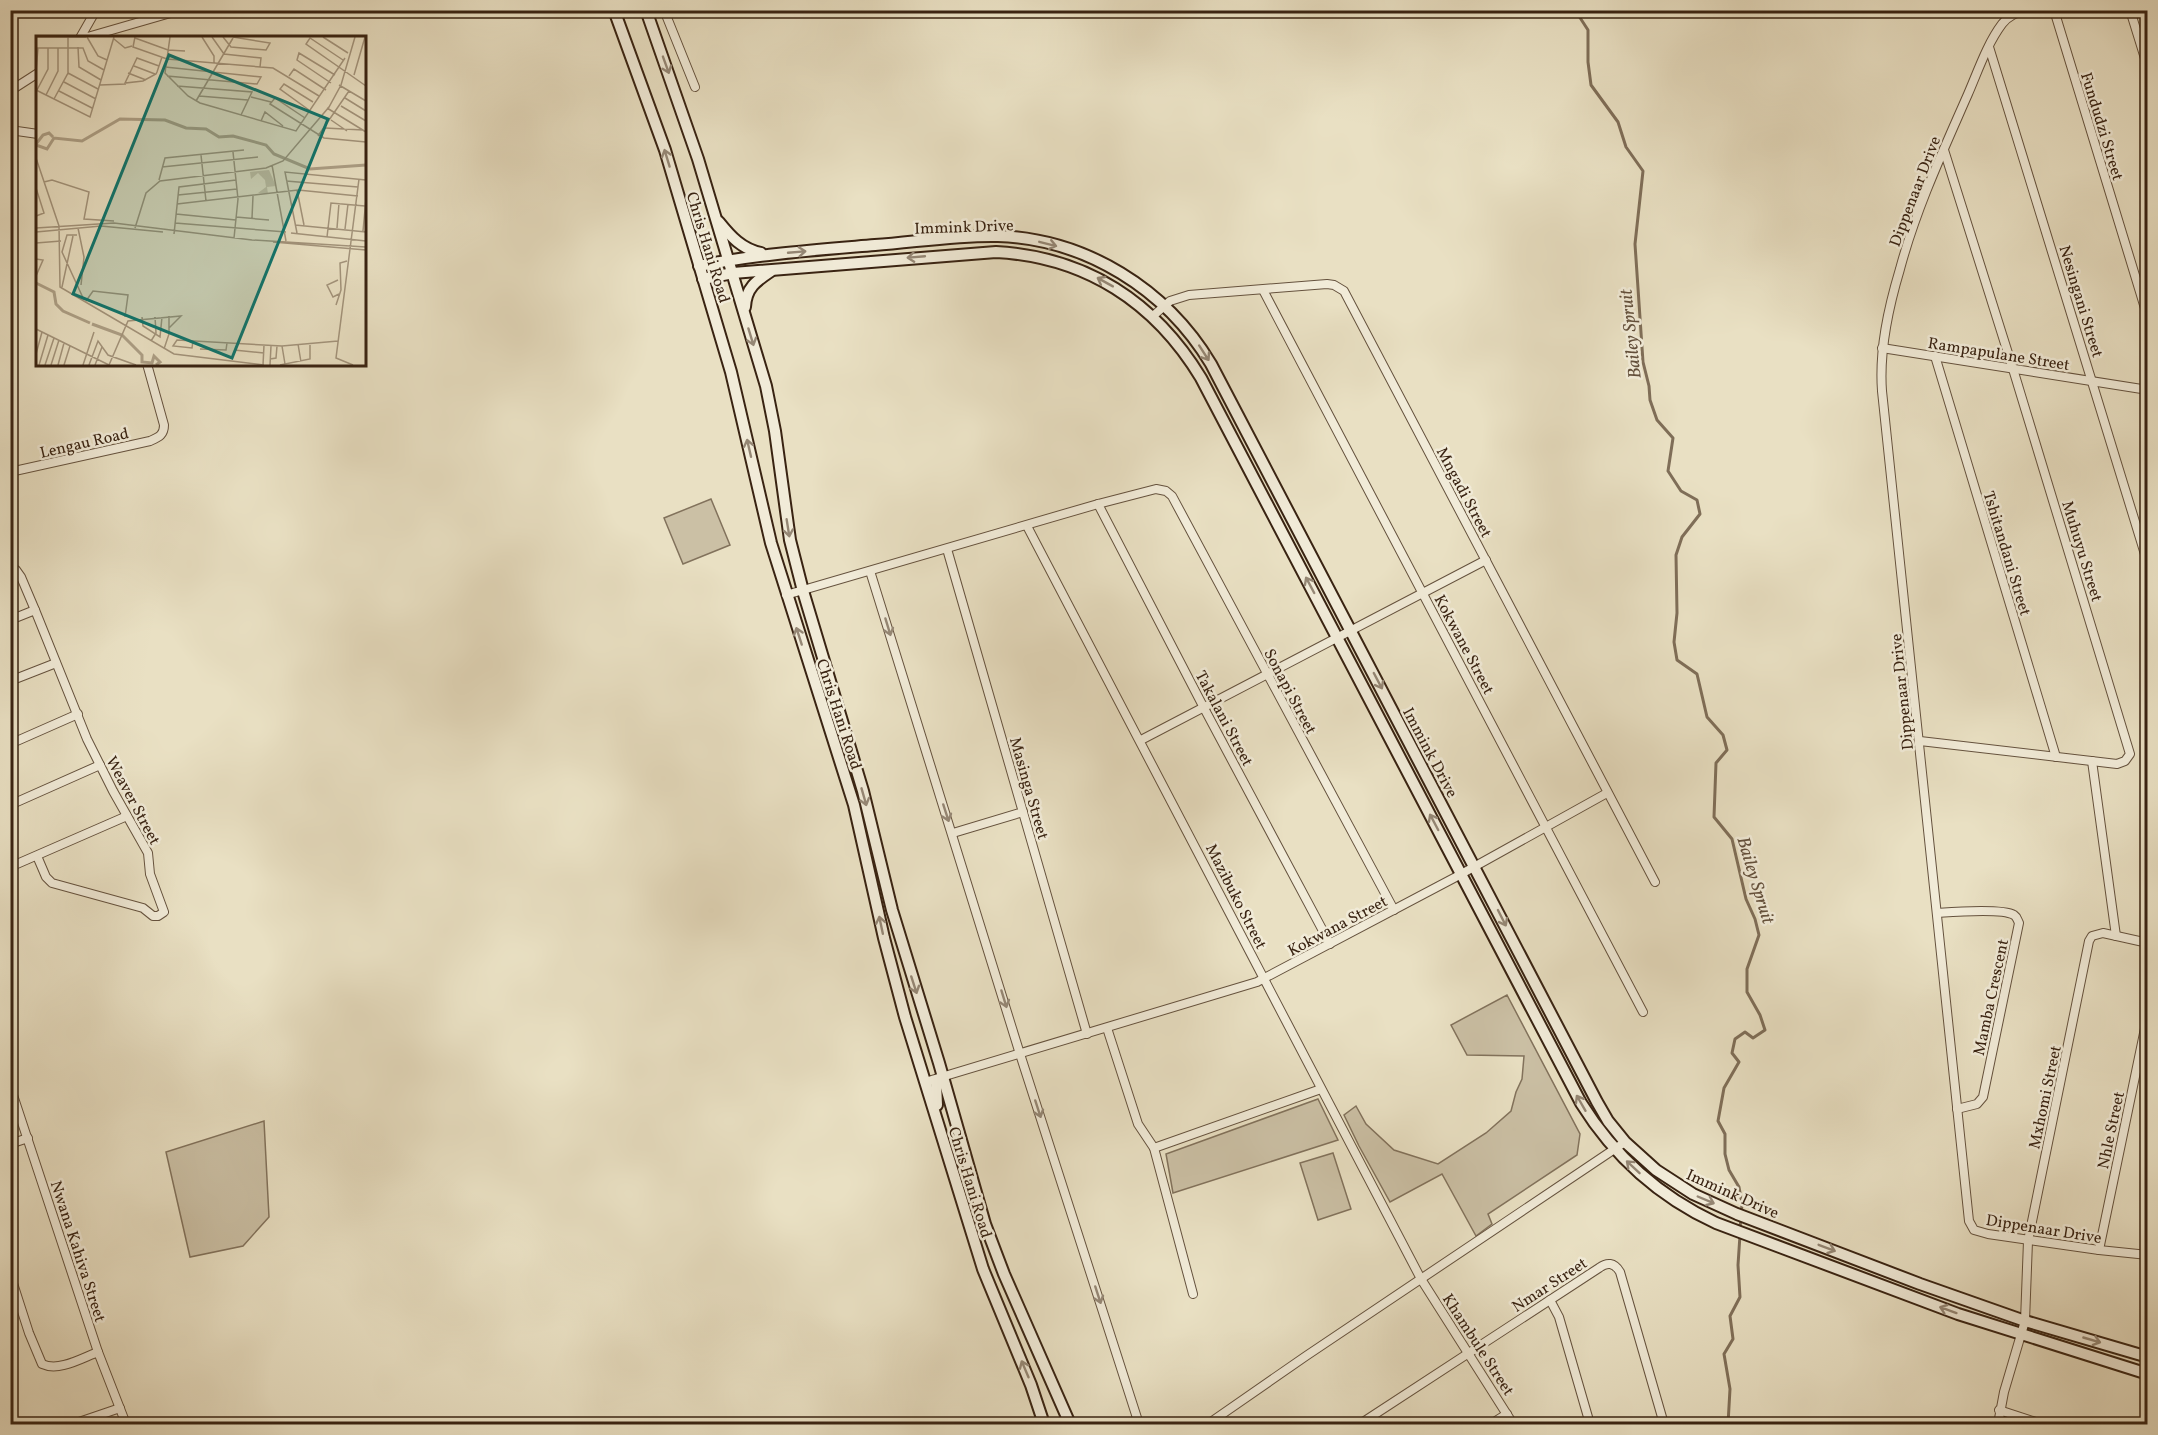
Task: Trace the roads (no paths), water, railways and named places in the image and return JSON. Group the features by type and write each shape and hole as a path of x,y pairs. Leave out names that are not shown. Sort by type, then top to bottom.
{"main road":[{"name":"Chris Hani Road","path":"614,10 665,150 734,381 771,543 854,805 884,938 925,1082 983,1269 1031,1385 1044,1425"},
{"name":"Chris Hani Road","path":"646,10 677,95 733,273 771,409 790,540 803,591 868,812 892,910 990,1240 1070,1425"},
{"path":"715,217 746,249 770,254"},
{"name":"Immink Drive","path":"699,266 770,254 948,239 1014,238 1064,248 1097,260 1133,281 1164,305 1194,338 1211,364 1597,1102 1625,1142 1656,1170 1692,1194 1737,1214 1920,1284 2025,1320 2148,1357"},
{"name":"Immink Drive","path":"703,279 733,273 950,255 1011,253 1056,261 1096,277 1120,291 1153,316 1182,349 1201,378 1581,1103 1615,1150 1671,1198 1693,1212 1739,1232 1958,1314 2148,1374"},
{"path":"744,315 748,291 755,282 774,270"},
{"path":"943,1076 936,1083 935,1091 947,1152"}],"street":[{"path":"83,36 96,10"},
{"path":"88,36 181,10"},
{"path":"664,10 695,87"},
{"name":"Dippenaar Drive","path":"2025,10 2007,18 1989,47 1911,233 1899,271 1882,348 1880,366 1882,391 1920,741 1966,1209 1971,1226 1974,1230 1983,1233 2028,1241 2148,1255"},
{"name":"Fundudzi Street","path":"2054,10 2148,318"},
{"path":"2130,10 2148,68"},
{"name":"Nesingani Street","path":"1989,47 2148,564"},
{"path":"10,91 36,74"},
{"path":"10,130 36,135"},
{"name":"Muhuyu Street","path":"1920,741 2120,764 2129,757 2129,750 2013,369 1944,150"},
{"name":"Mngadi Street","path":"1153,316 1164,305 1182,296 1327,284 1344,291 1655,882"},
{"name":"Kokwane Street","path":"1263,290 1643,1012"},
{"name":"Rampapulane Street","path":"1882,348 2148,390"},
{"name":"Tshitandani Street","path":"1935,356 2056,757"},
{"name":"Lengau Road","path":"10,472 150,441 162,434 164,425 148,366"},
{"name":"Sonapi Street","path":"1098,504 1162,489 1172,496 1394,910"},
{"path":"786,595 1098,504"},
{"name":"Takalani Street","path":"1098,504 1330,944"},
{"name":"Mazibuko Street","path":"1027,526 1421,1279"},
{"name":"Masinga Street","path":"947,549 1088,1034"},
{"path":"1141,740 1486,560"},
{"name":"Weaver Street","path":"10,566 21,577 100,765 148,853 150,874 164,910 163,914 153,916 143,908 134,905 52,883 38,856"},
{"path":"870,571 1020,1054 1139,1425"},
{"path":"10,620 35,610"},
{"path":"10,681 56,663"},
{"path":"10,744 78,714"},
{"path":"2092,761 2116,936"},
{"path":"10,805 100,765"},
{"name":"Kokwana Street","path":"925,1082 1246,986 1394,910 1607,793"},
{"path":"953,833 1023,812"},
{"path":"10,867 127,816"},
{"name":"Mamba Crescent","path":"1937,913 1978,911 2010,914 2016,917 2019,923 1983,1097 1977,1104 1957,1109"},
{"name":"Mxhomi Street","path":"1998,1425 1999,1410 2025,1320 2028,1241 2090,941 2092,936 2098,933 2147,943"},
{"name":"Nhle Street","path":"2099,1250 2148,1014"},
{"path":"1107,1028 1138,1124 1154,1148 1193,1294"},
{"name":"Nwana Kahiva Street","path":"10,1086 98,1352 126,1425"},
{"path":"1154,1148 1322,1089"},
{"path":"10,1144 28,1138"},
{"path":"1208,1425 1625,1142"},
{"name":"Nmar Street","path":"1360,1425 1605,1264 1613,1264 1624,1283 1664,1425"},
{"path":"10,1274 42,1364 48,1366 65,1364 98,1352"},
{"name":"Khambule Street","path":"1421,1279 1513,1425"},
{"path":"1550,1300 1559,1317 1590,1425"},
{"path":"74,1425 120,1408"},
{"path":"1999,1410 2043,1425"},
{"path":"1491,1425 1507,1414"}],"waterway":[{"name":"Bailey Spruit","path":"1575,10 1588,30 1591,85 1618,122 1626,147 1643,171 1635,244 1643,362 1650,400 1657,420 1673,438 1668,471 1681,491 1697,500 1700,514 1682,537 1676,555 1677,613 1674,642 1677,660 1697,674 1707,717 1723,735 1727,750 1716,763 1714,817 1732,839 1746,899 1759,935 1747,969 1747,992 1760,1015 1765,1030 1753,1038 1745,1032 1735,1039 1732,1053 1739,1062 1724,1088 1718,1121 1725,1134 1725,1154 1729,1170 1739,1187 1742,1204 1740,1229"},
{"name":"Bailey Spruit","path":"1728,1424 1730,1389 1724,1354 1733,1339 1730,1316 1740,1297 1738,1265 1740,1235"}]}
